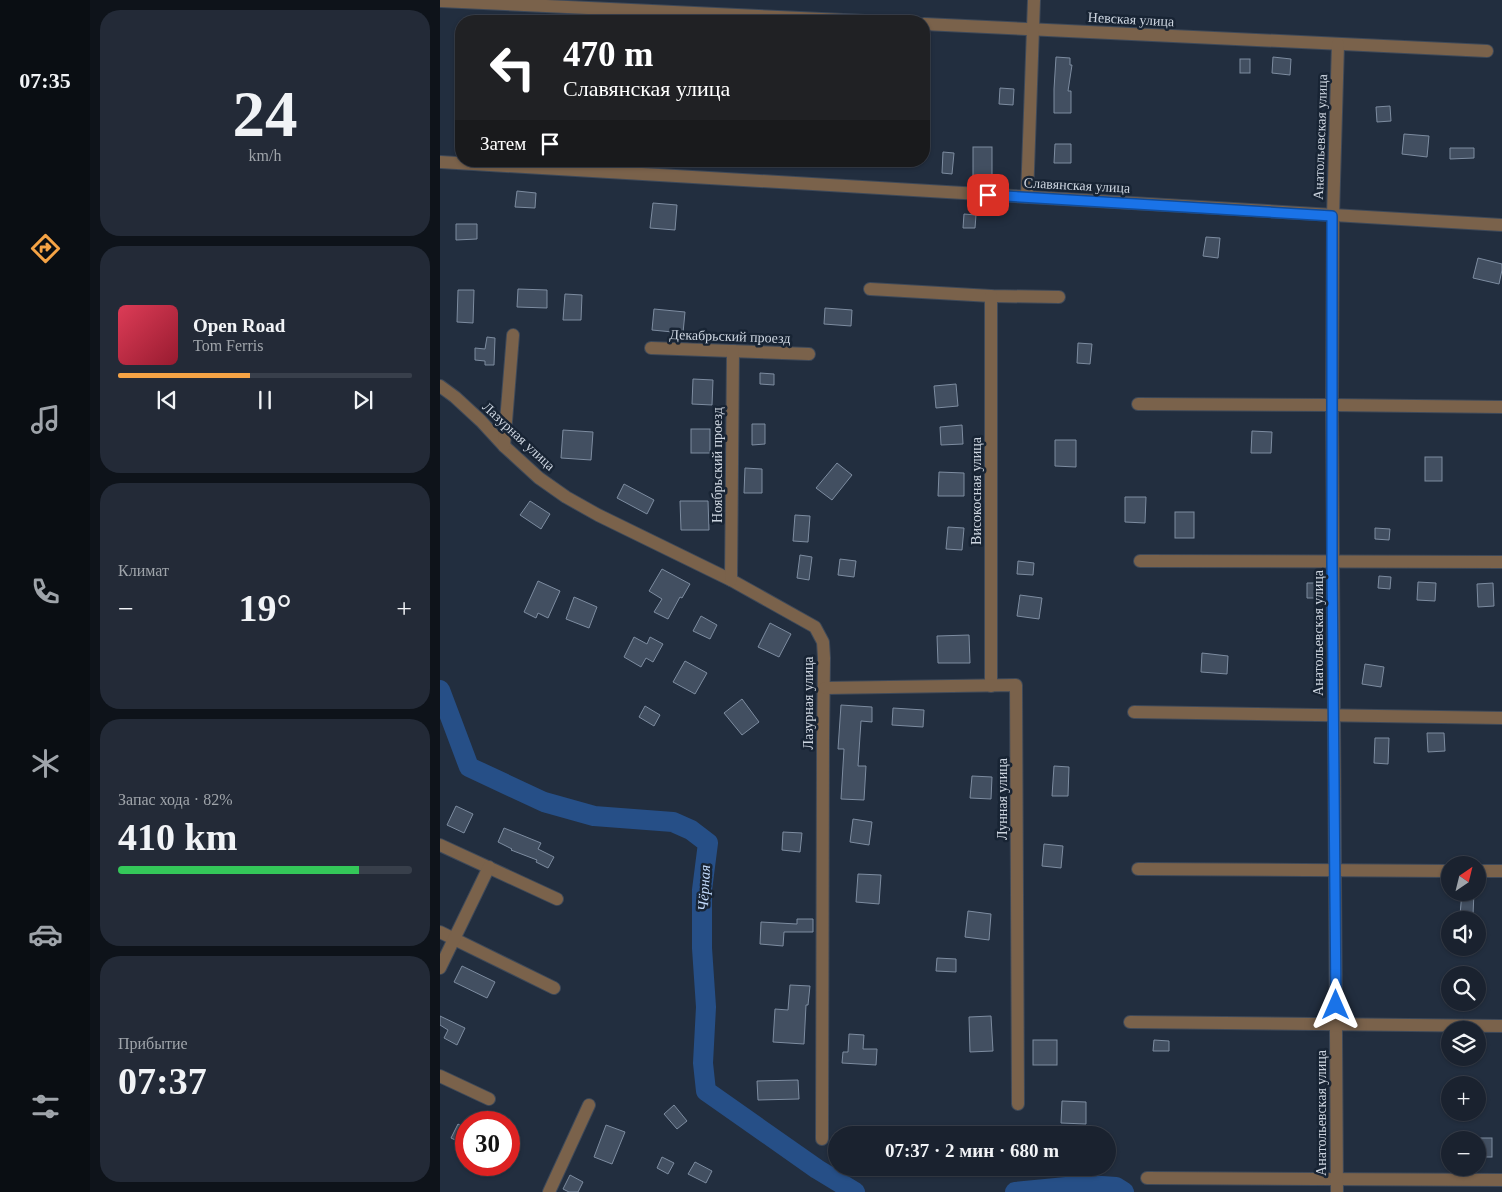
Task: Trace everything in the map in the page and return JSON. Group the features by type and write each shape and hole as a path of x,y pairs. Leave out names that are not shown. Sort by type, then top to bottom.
{"street":[{"path":"1027,197 1034,0"},
{"path":"440,1 738,15"},
{"name":"Невская улица","path":"930,24 1487,51"},
{"name":"Анатольевская улица","path":"1337,1192 1332,562 1332,216 1338,44"},
{"name":"Славянская улица","path":"440,162 455,163"},
{"name":"Славянская улица","path":"524,167 1502,225"},
{"path":"870,289 991,296 1059,297"},
{"name":"Високосная улица","path":"991,296 991,686"},
{"path":"504,446 513,335"},
{"name":"Декабрьский проезд","path":"650,348 809,354"},
{"name":"Ноябрьский проезд","path":"731,580 733,351"},
{"name":"Лазурная улица","path":"440,386 481,421 504,446 539,478 566,497 598,516 731,580 815,627 822,642 825,688 823,739 822,1139"},
{"path":"1138,404 1332,404 1502,407"},
{"path":"1140,561 1502,562"},
{"name":"Лунная улица","path":"825,688 1016,686 1018,1104"},
{"path":"1134,712 1502,718"},
{"path":"440,844 557,899"},
{"path":"440,968 489,868"},
{"path":"1138,869 1441,871"},
{"path":"1486,871 1502,871"},
{"path":"440,932 554,988"},
{"path":"1130,1022 1502,1026"},
{"path":"440,1076 489,1099"},
{"path":"549,1192 589,1105"},
{"path":"1147,1178 1502,1180"}],"building":[{"path":"1056,57 1070,58 1070,65 1072,65 1068,91 1071,91 1071,113 1054,113"},
{"path":"1273,57 1291,59 1290,75 1272,73"},
{"path":"1240,59 1250,59 1250,73 1240,73"},
{"path":"1000,88 1014,89 1013,105 999,104"},
{"path":"1390,106 1391,121 1377,122 1376,107"},
{"path":"1404,134 1429,136 1427,157 1402,154"},
{"path":"1055,144 1071,144 1071,163 1054,163"},
{"path":"973,147 992,147 992,176 973,176"},
{"path":"1450,148 1474,148 1474,158 1450,159"},
{"path":"943,152 954,153 952,174 942,173"},
{"path":"517,191 536,193 535,208 515,207"},
{"path":"653,203 677,205 675,230 650,228"},
{"path":"964,214 976,215 975,228 963,228"},
{"path":"456,224 477,224 477,239 456,240"},
{"path":"1206,237 1220,238 1218,258 1203,256"},
{"path":"1478,258 1502,264 1499,284 1473,278"},
{"path":"518,289 547,290 547,308 517,307"},
{"path":"458,290 474,290 473,323 457,322"},
{"path":"565,294 582,295 581,320 563,320"},
{"path":"825,308 852,310 851,326 824,324"},
{"path":"654,309 685,312 683,333 652,330"},
{"path":"487,337 495,338 494,365 485,365 485,361 475,360 475,348 485,349"},
{"path":"1078,343 1092,344 1090,364 1077,363"},
{"path":"760,373 774,374 774,385 760,384"},
{"path":"693,379 713,380 712,405 692,404"},
{"path":"956,384 958,406 936,408 934,386"},
{"path":"752,424 765,424 765,444 752,445"},
{"path":"962,425 963,444 941,445 940,427"},
{"path":"691,429 710,429 710,453 691,453"},
{"path":"563,430 593,432 591,460 561,458"},
{"path":"1252,431 1272,432 1271,453 1251,453"},
{"path":"1055,440 1076,440 1076,467 1055,466"},
{"path":"1425,457 1442,457 1442,481 1425,481"},
{"path":"837,463 852,475 832,500 816,488"},
{"path":"745,468 762,469 762,493 744,493"},
{"path":"939,472 964,473 964,496 938,496"},
{"path":"624,484 654,500 647,514 617,498"},
{"path":"1125,497 1146,497 1145,523 1125,522"},
{"path":"530,501 550,514 541,529 520,515"},
{"path":"680,501 708,501 709,530 681,530"},
{"path":"1175,512 1194,512 1194,538 1175,538"},
{"path":"795,515 810,516 808,542 793,541"},
{"path":"948,527 964,528 962,550 946,549"},
{"path":"1375,528 1390,529 1389,540 1375,539"},
{"path":"800,555 812,557 809,580 797,578"},
{"path":"840,559 856,561 854,577 838,575"},
{"path":"1018,561 1034,563 1033,575 1017,574"},
{"path":"662,569 690,584 682,598 680,597 668,619 654,612 662,599 649,591"},
{"path":"1379,576 1391,577 1390,589 1378,588"},
{"path":"538,581 560,591 548,618 538,613 536,618 524,612"},
{"path":"1418,582 1436,583 1435,601 1417,600"},
{"path":"1307,583 1318,583 1317,598 1307,598"},
{"path":"1493,583 1494,606 1478,607 1477,584"},
{"path":"1020,595 1042,598 1039,619 1017,616"},
{"path":"574,597 597,607 589,628 566,619"},
{"path":"701,616 717,625 710,639 693,631"},
{"path":"770,623 791,634 779,657 758,647"},
{"path":"969,635 970,663 938,663 937,636"},
{"path":"634,637 647,644 650,637 663,644 653,662 646,658 641,667 624,657"},
{"path":"1202,653 1228,656 1227,674 1201,672"},
{"path":"685,661 707,673 695,694 673,682"},
{"path":"1365,664 1384,667 1381,687 1362,684"},
{"path":"742,699 759,722 742,735 724,713"},
{"path":"841,705 872,707 872,722 861,721 858,766 866,766 864,800 841,799 844,749 838,749"},
{"path":"645,706 660,715 654,726 639,717"},
{"path":"893,708 924,710 923,727 892,725"},
{"path":"1427,733 1444,733 1445,751 1428,752"},
{"path":"1375,738 1389,738 1388,764 1374,763"},
{"path":"1054,766 1069,767 1068,796 1052,796"},
{"path":"972,776 992,777 991,799 970,798"},
{"path":"456,806 473,814 464,833 447,825"},
{"path":"853,819 872,822 869,845 850,842"},
{"path":"504,828 541,843 538,849 554,857 548,868 536,862 537,860 511,850 498,842"},
{"path":"783,832 802,833 800,852 782,850"},
{"path":"1044,844 1063,846 1061,868 1042,866"},
{"path":"858,874 881,875 879,904 856,902"},
{"path":"1461,901 1474,901 1473,911 1460,911"},
{"path":"968,911 991,914 989,940 965,937"},
{"path":"797,919 813,919 813,932 784,932 783,946 760,944 761,922 797,924"},
{"path":"937,958 956,959 956,972 936,971"},
{"path":"462,966 495,982 487,998 454,982"},
{"path":"790,985 810,986 808,1005 806,1005 804,1044 773,1042 775,1009 788,1010"},
{"path":"440,1016 465,1028 457,1045 444,1038 448,1030 440,1025"},
{"path":"991,1016 993,1051 970,1052 969,1017"},
{"path":"849,1034 864,1035 863,1049 877,1049 876,1065 842,1063 843,1052 848,1052"},
{"path":"1033,1040 1057,1040 1057,1065 1033,1065"},
{"path":"1154,1040 1169,1041 1169,1051 1153,1051"},
{"path":"798,1080 799,1099 758,1100 757,1081"},
{"path":"1062,1101 1086,1102 1086,1124 1061,1123"},
{"path":"674,1105 687,1121 677,1129 664,1114"},
{"path":"606,1125 625,1132 612,1164 594,1157"},
{"path":"455,1130 455,1140 451,1138"},
{"path":"1486,1138 1492,1138 1492,1157 1486,1157"},
{"path":"662,1157 674,1163 668,1174 657,1168"},
{"path":"695,1162 712,1171 706,1183 688,1174"},
{"path":"570,1175 583,1182 578,1192 569,1192 563,1189"}],"waterway":[{"name":"Чёрная","path":"440,690 469,767 544,802 594,816 673,822 691,830 708,843 702,890 702,948 706,1007 703,1063 706,1091 817,1169 855,1192"},
{"name":"Чёрная","path":"1015,1192 1087,1185 1116,1187 1124,1192"}],"route":[{"path":"988,195 1332,216 1332,562 1336,1005"}]}
